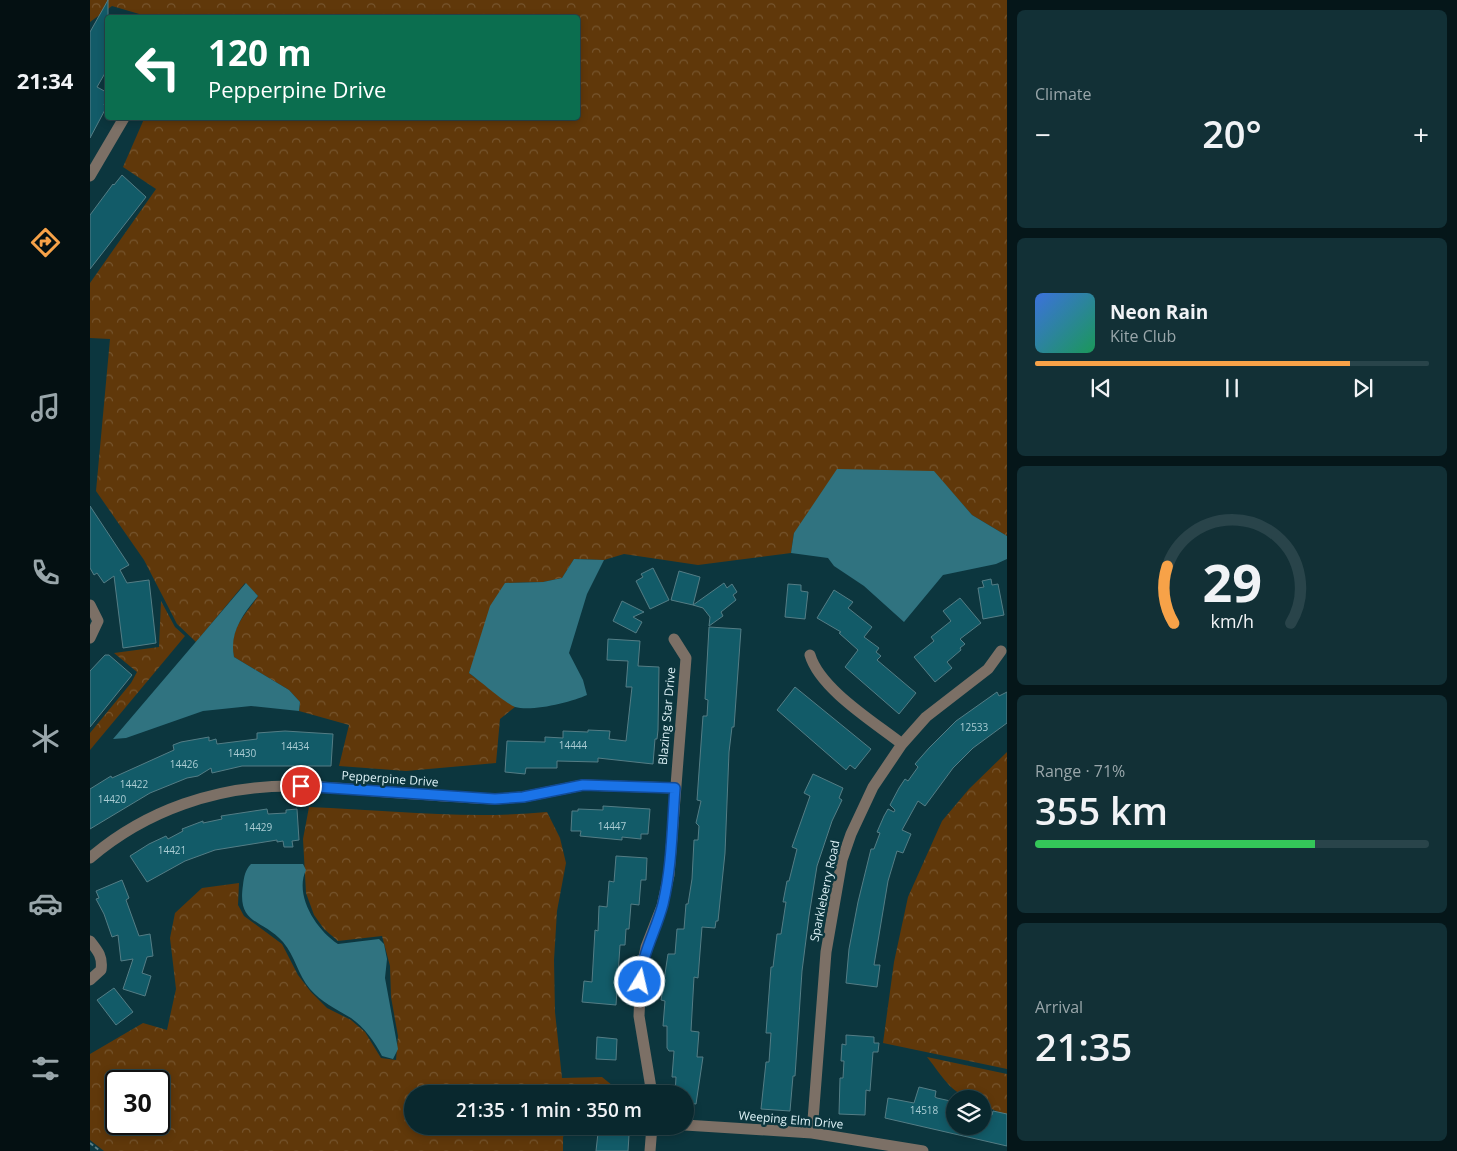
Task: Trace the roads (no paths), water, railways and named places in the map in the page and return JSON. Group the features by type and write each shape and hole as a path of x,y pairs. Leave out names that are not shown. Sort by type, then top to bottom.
{"street":[{"path":"90,176 123,120"},
{"path":"90,605 98,621 90,638"},
{"name":"Blazing Star Drive","path":"650,1085 639,1016 641,971 646,946 662,906 669,875 686,658 674,639"},
{"name":"Sparkleberry Road","path":"812,1133 826,952 842,860 860,812 873,787 902,744 926,718 988,669 1001,651"},
{"path":"810,655 816,670 829,686 902,744"},
{"name":"Pepperpine Drive","path":"90,858 149,818 178,806 209,795 267,787 312,787 495,799 523,797 583,785 675,788"},
{"path":"90,941 100,954 102,962 101,970 90,980"},
{"name":"Weeping Elm Drive","path":"694,1126 812,1133 923,1151"},
{"path":"650,1151 651,1135"}],"water":[{"path":"837,469 934,471 972,515 1007,536 1007,559 996,564 943,575 904,622 864,586 834,566 828,558 791,553 794,533"},
{"path":"574,559 604,560 587,594 569,653 583,680 587,695 572,701 541,707 515,707 469,673 490,606 505,583 543,582 562,578"},
{"path":"246,583 258,596 242,617 235,631 234,657 289,690 300,702 299,711 251,706 203,711 126,738 113,739"},
{"path":"251,864 303,864 306,870 303,880 305,901 315,921 330,938 338,944 379,939 384,944 387,959 385,978 398,1049 393,1059 382,1056 369,1035 356,1022 314,994 306,984 291,953 283,942 247,914 242,898 243,885 244,876"}]}
